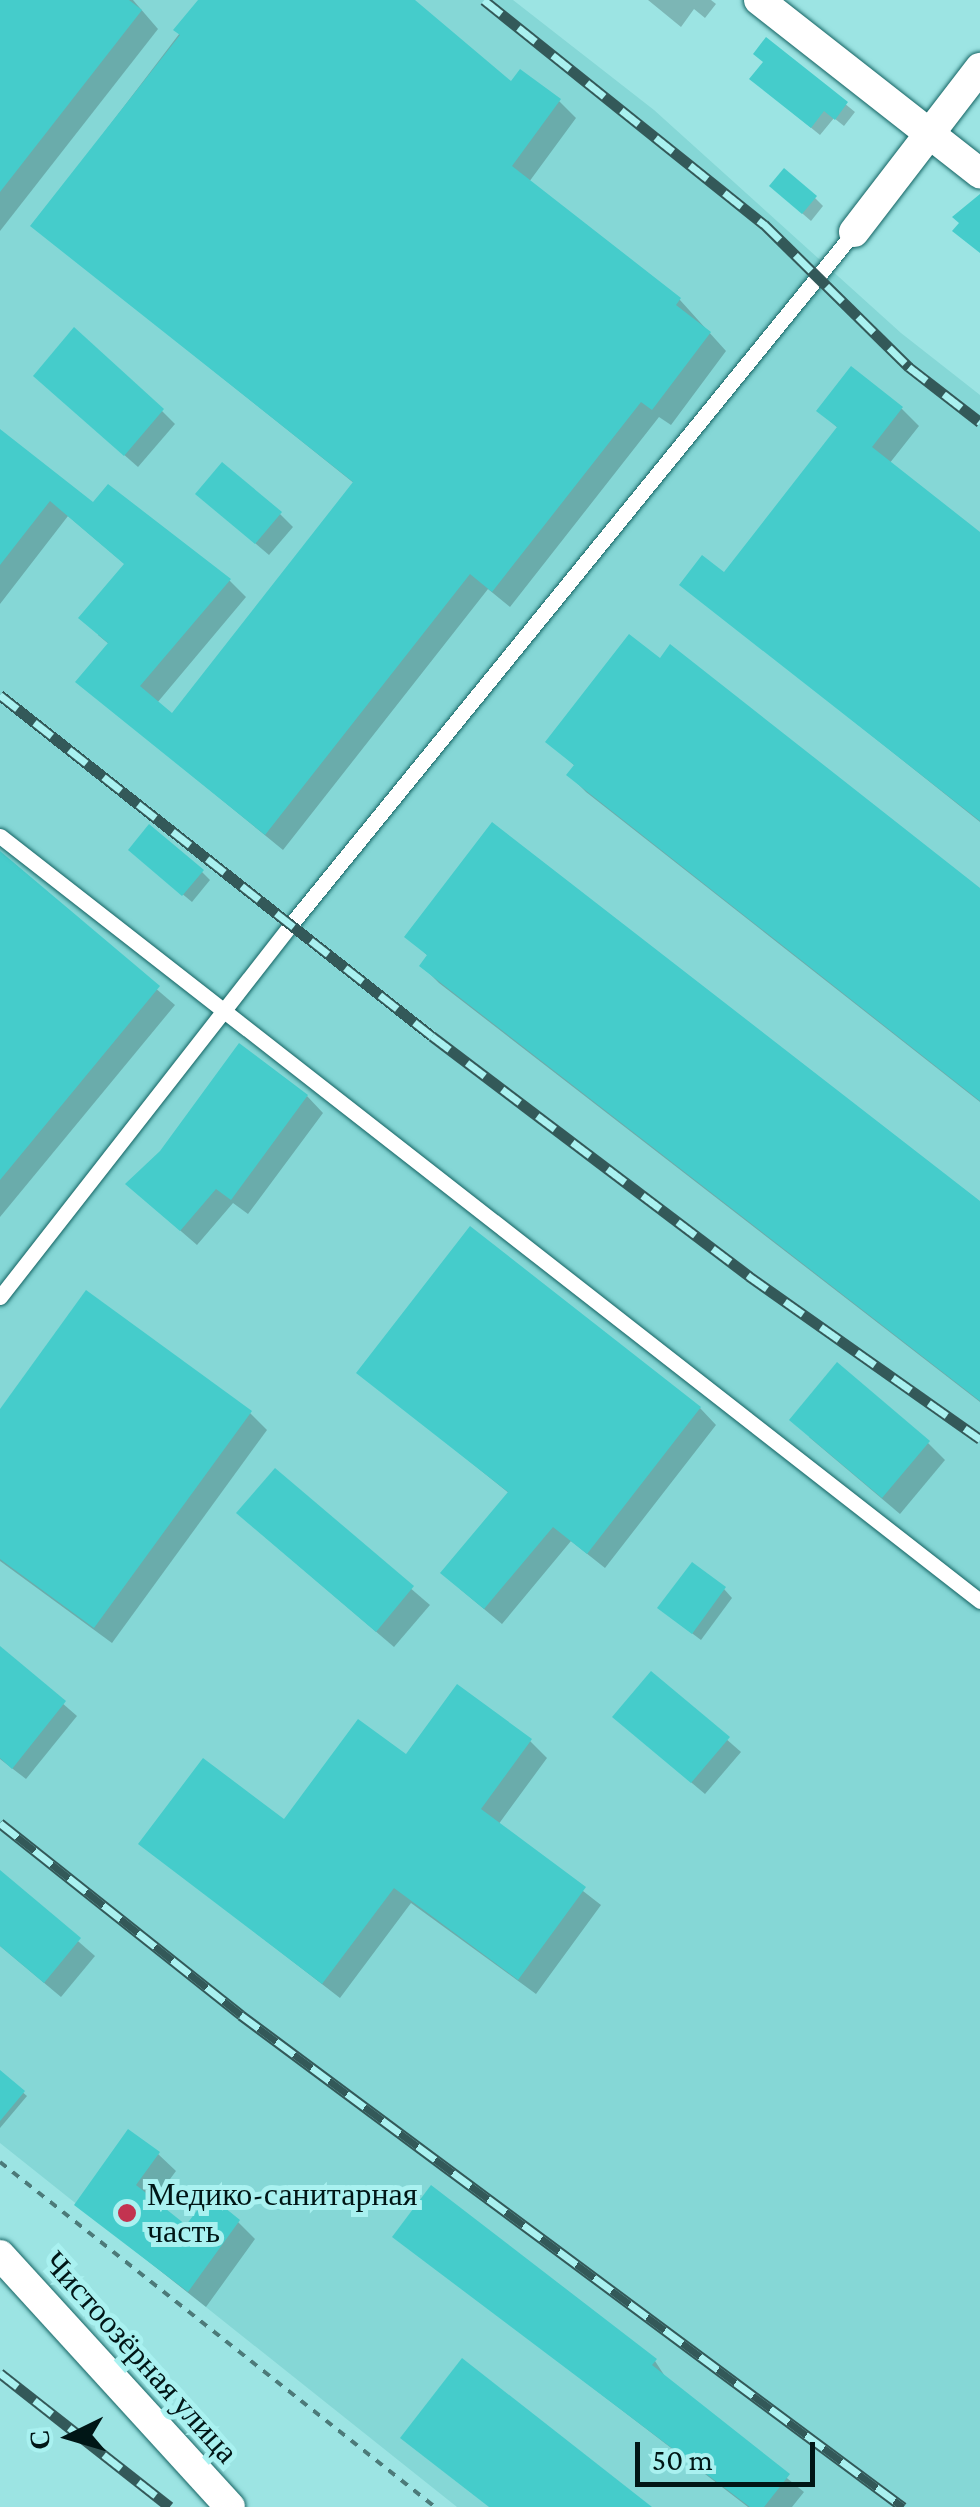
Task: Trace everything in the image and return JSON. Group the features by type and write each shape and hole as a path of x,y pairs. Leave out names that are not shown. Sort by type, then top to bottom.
{"street":[{"path":"759,0 980,173"},
{"path":"854,232 980,68"},
{"name":"Чистоозёрная улица","path":"0,2255 230,2507"}],"lane":[{"path":"0,1298 223,1010 854,232"},
{"path":"0,836 980,1600"}],"path":[{"path":"0,2162 435,2507"}],"shaded area":[{"path":"0,0 513,0 654,110 901,333 980,395 980,2507 457,2507 0,2143"}],"building":[{"path":"0,0 129,0 142,10 0,192"},
{"path":"198,0 415,0 511,81 520,69 561,99 512,166 681,298 676,305 711,332 652,410 641,402 492,592 470,574 265,835 75,682 108,643 78,618 124,564 50,501 0,565 0,429 93,502 108,484 231,579 140,686 172,713 353,482 30,226 180,35 173,30"},
{"path":"766,37 848,102 835,120 824,111 811,128 749,79 763,62 753,54"},
{"path":"784,168 817,196 802,214 769,186"},
{"path":"980,194 980,253 952,231 959,223 952,217"},
{"path":"74,327 164,409 124,456 33,376"},
{"path":"851,366 903,407 872,447 980,532 980,821 679,585 702,555 724,572 837,427 816,411"},
{"path":"222,462 282,512 255,544 195,494"},
{"path":"629,634 660,658 670,644 980,888 980,1101 566,775 574,765 545,742"},
{"path":"492,822 980,1201 980,1401 419,966 427,955 404,937"},
{"path":"149,824 204,870 182,896 128,850"},
{"path":"0,851 160,986 0,1180"},
{"path":"239,1043 308,1095 231,1200 216,1189 180,1231 125,1184 160,1151"},
{"path":"470,1226 701,1407 587,1554 553,1527 484,1609 440,1573 508,1492 356,1373"},
{"path":"86,1290 252,1411 94,1628 0,1559 0,1409"},
{"path":"837,1362 930,1441 882,1498 789,1420"},
{"path":"275,1468 414,1586 376,1632 236,1513"},
{"path":"692,1562 726,1587 692,1634 657,1608"},
{"path":"0,1646 66,1701 12,1769 0,1758"},
{"path":"651,1671 730,1737 691,1783 612,1717"},
{"path":"457,1684 532,1739 481,1809 586,1887 518,1980 394,1888 322,1984 138,1844 203,1758 284,1819 358,1719 406,1754"},
{"path":"0,1870 81,1938 44,1983 0,1946"},
{"path":"0,2070 25,2091 0,2121"},
{"name":"Медико-санитарная часть","path":"128,2129 160,2152 136,2185 186,2225 209,2195 240,2220 188,2292 74,2205"},
{"path":"431,2185 657,2359 652,2365 790,2474 764,2507 750,2507 392,2237"},
{"path":"462,2358 652,2507 489,2507 400,2438"}],"railway":[{"path":"484,0 764,224 909,367 980,422"},
{"path":"0,695 432,1036 749,1276 980,1439"},
{"path":"0,1823 241,2015 903,2507"},
{"path":"0,2373 170,2507"}],"place":[{"name":"Медико-санитарная часть","path":"127,2213"}]}
